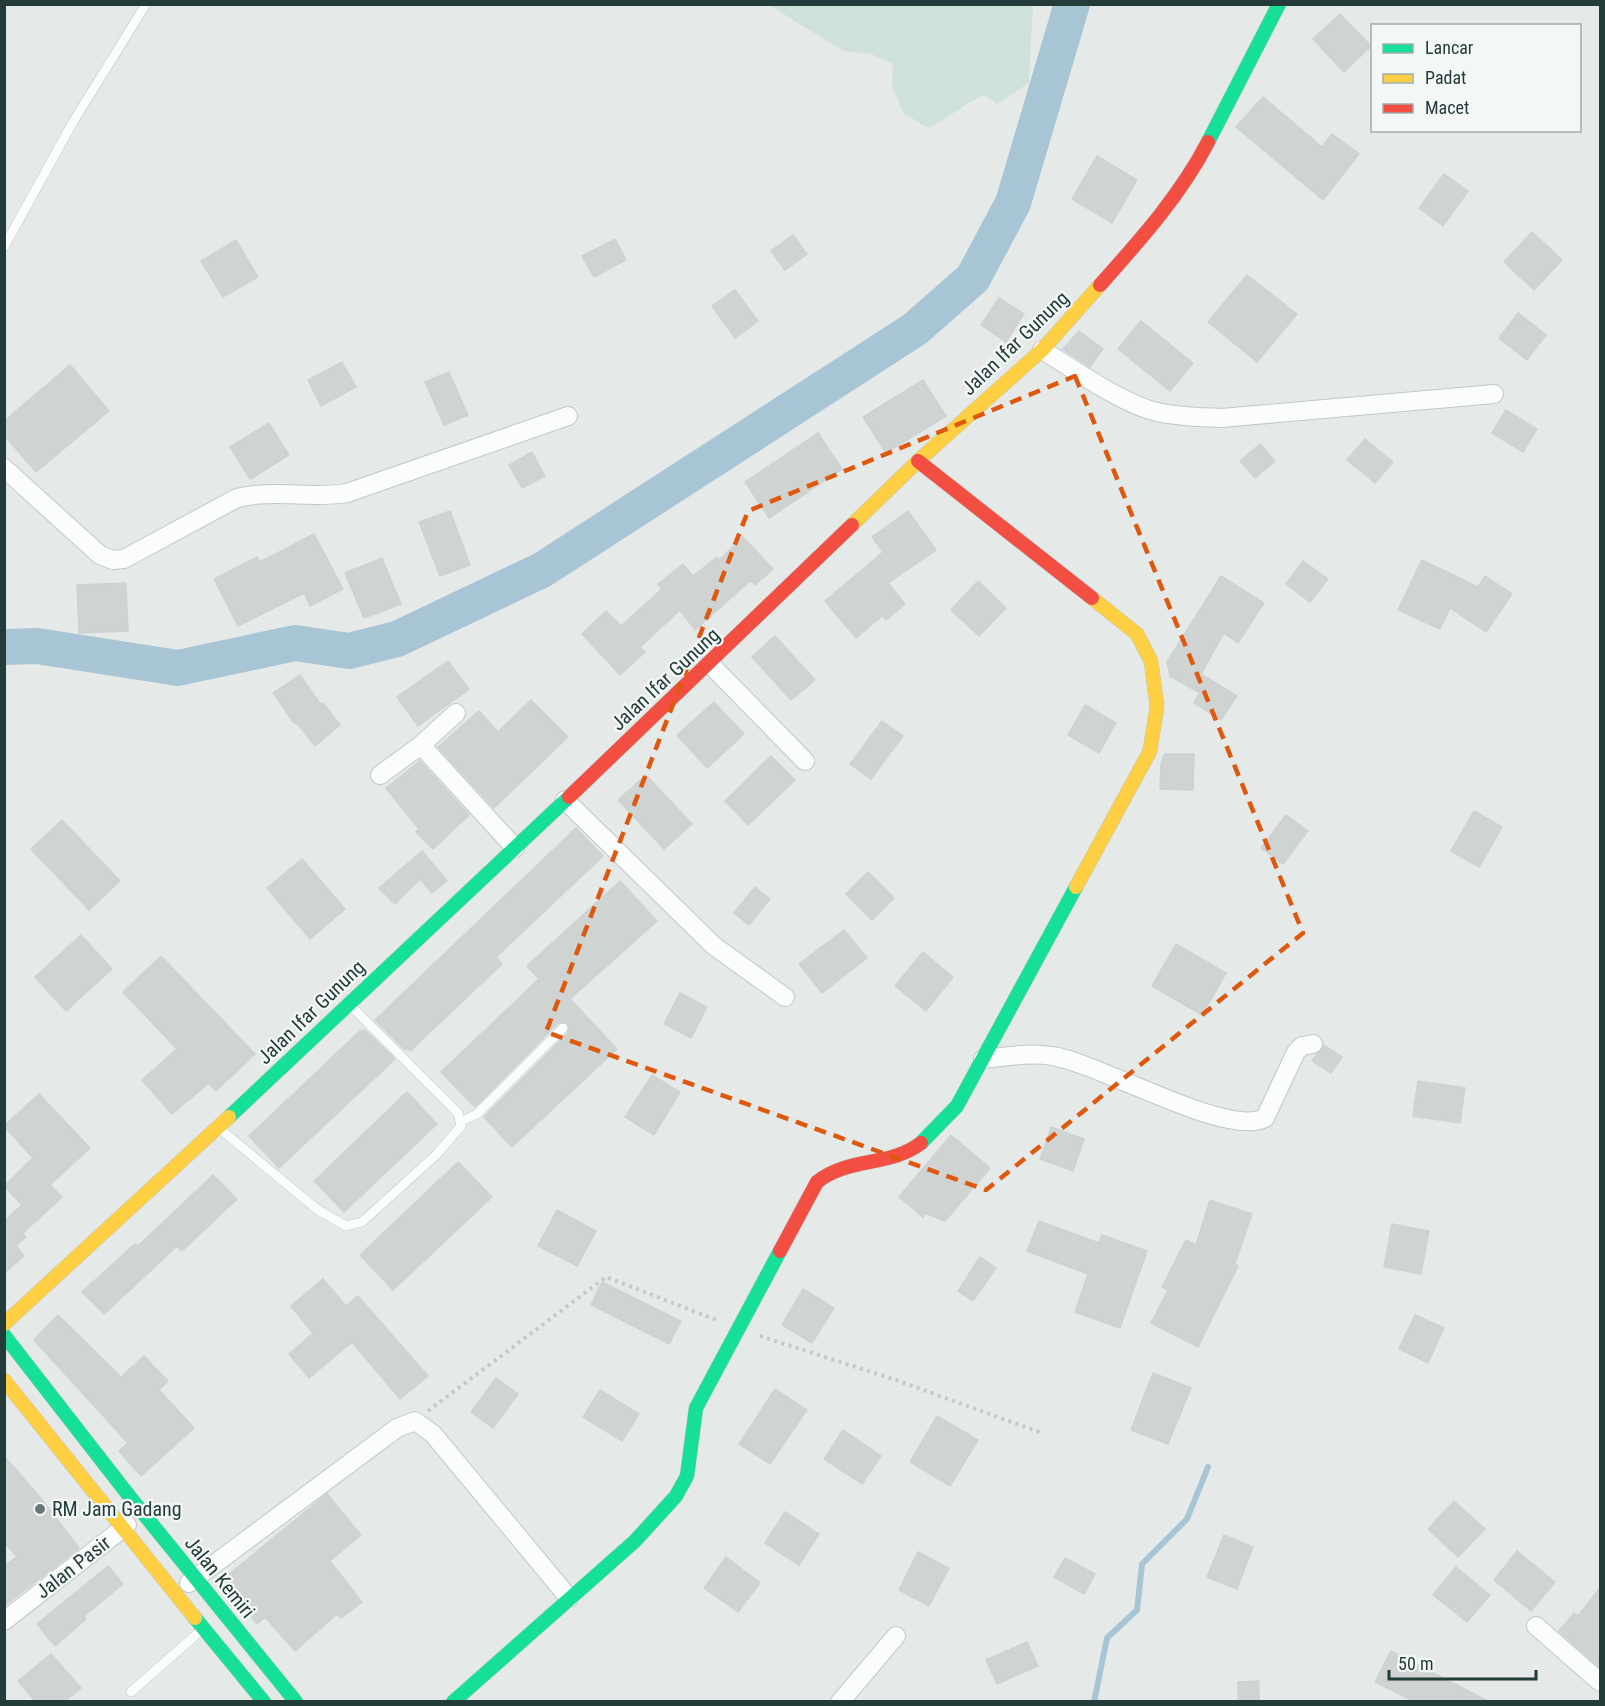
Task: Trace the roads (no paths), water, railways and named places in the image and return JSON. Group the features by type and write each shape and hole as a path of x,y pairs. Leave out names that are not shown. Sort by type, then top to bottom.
{"main road":[{"name":"Jalan Ifar Gunung","path":"4,1324 218,1128 348,1003 711,664 918,461 1042,350 1163,214 1197,164 1279,4"},
{"path":"453,1701 635,1541 676,1496 687,1476 696,1408 817,1182 836,1167 900,1155 914,1148 942,1124 957,1106 1150,751 1157,724 1156,682 1147,649 1137,634 918,461"},
{"name":"Jalan Kemiri","path":"4,1335 142,1513 296,1701"},
{"path":"4,1380 121,1529 264,1701"}],"street":[{"path":"1042,350 1133,404 1155,412 1177,415 1222,418 1494,394"},
{"path":"4,468 100,555 113,560 124,559 237,498 253,494 322,497 347,493 568,416"},
{"path":"711,664 806,761"},
{"path":"381,775 421,745 456,713"},
{"path":"421,745 515,848"},
{"path":"565,800 714,946 785,997"},
{"path":"983,1059 1022,1055 1052,1056 1080,1063 1208,1114 1241,1122 1258,1122 1265,1118 1296,1052 1302,1046 1313,1044"},
{"path":"176,1593 388,1434 405,1423 415,1421 433,1434 569,1598"},
{"name":"Jalan Pasir","path":"4,1621 142,1513"},
{"path":"1536,1626 1600,1682"},
{"path":"840,1701 896,1636"}],"lane":[{"path":"4,247 73,122 146,4"},
{"path":"218,1128 318,1210 346,1226 362,1222 436,1155 458,1133 462,1121 458,1113 348,1003"},
{"path":"462,1121 477,1114 563,1028"},
{"path":"131,1692 205,1628"}],"waterway":[{"path":"4,647 37,646 178,668 295,643 349,651 397,639 542,570 915,329 973,278 1013,203 1072,4"},
{"path":"1094,1702 1107,1638 1137,1610 1142,1564 1187,1519 1208,1467"}],"place":[{"name":"RM Jam Gadang","path":"40,1509"}]}
